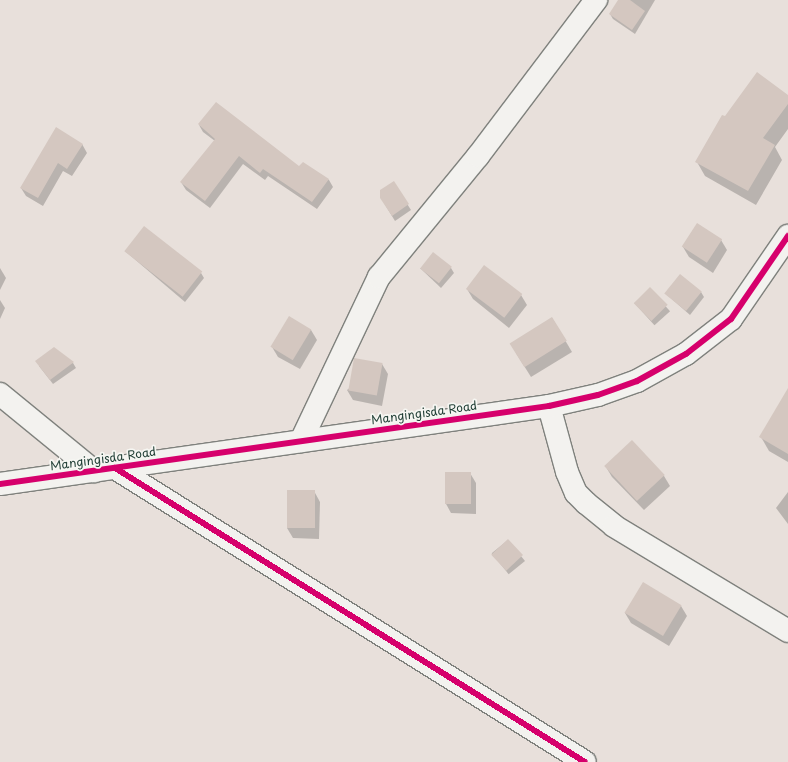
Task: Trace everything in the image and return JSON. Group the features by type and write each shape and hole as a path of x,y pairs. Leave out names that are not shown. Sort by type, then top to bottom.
{"street":[{"path":"301,441 379,277 478,156 596,0"},
{"name":"Mangingisda Road","path":"0,484 549,406 598,395 636,382 686,354 731,319 788,236"},
{"path":"0,394 94,471"},
{"path":"549,406 567,472 576,493 586,503 614,526 788,631"},
{"path":"115,468 585,762"}],"building":[{"path":"618,0 630,0 645,11 632,30 609,14"},
{"path":"757,72 788,95 788,104 763,138 775,145 748,191 695,162 722,115 725,116"},
{"path":"216,102 299,166 303,162 329,179 312,202 263,169 260,173 239,156 205,201 180,182 215,139 198,124"},
{"path":"56,127 83,144 67,169 58,163 38,198 20,188"},
{"path":"394,181 409,204 392,216 380,198 380,190"},
{"path":"697,223 722,239 707,263 682,246"},
{"path":"144,226 202,272 183,297 124,251"},
{"path":"433,252 452,267 439,283 420,269"},
{"path":"484,265 522,294 504,318 466,289"},
{"path":"680,274 702,292 686,311 664,293"},
{"path":"650,287 668,305 651,321 634,303"},
{"path":"289,316 311,329 293,360 270,347"},
{"path":"552,317 567,341 524,367 510,343"},
{"path":"54,347 74,362 50,380 35,361"},
{"path":"354,358 383,363 377,396 348,390"},
{"path":"788,388 788,454 759,437"},
{"path":"632,440 665,475 637,501 604,466"},
{"path":"445,472 471,472 471,504 445,504"},
{"path":"287,490 315,490 315,528 287,528"},
{"path":"508,539 523,555 506,571 491,555"},
{"path":"643,582 682,605 663,636 624,613"}],"cycle path":[{"path":"0,484 549,406 598,395 637,381 686,354 731,319 788,236"},
{"path":"115,468 585,762"}]}
